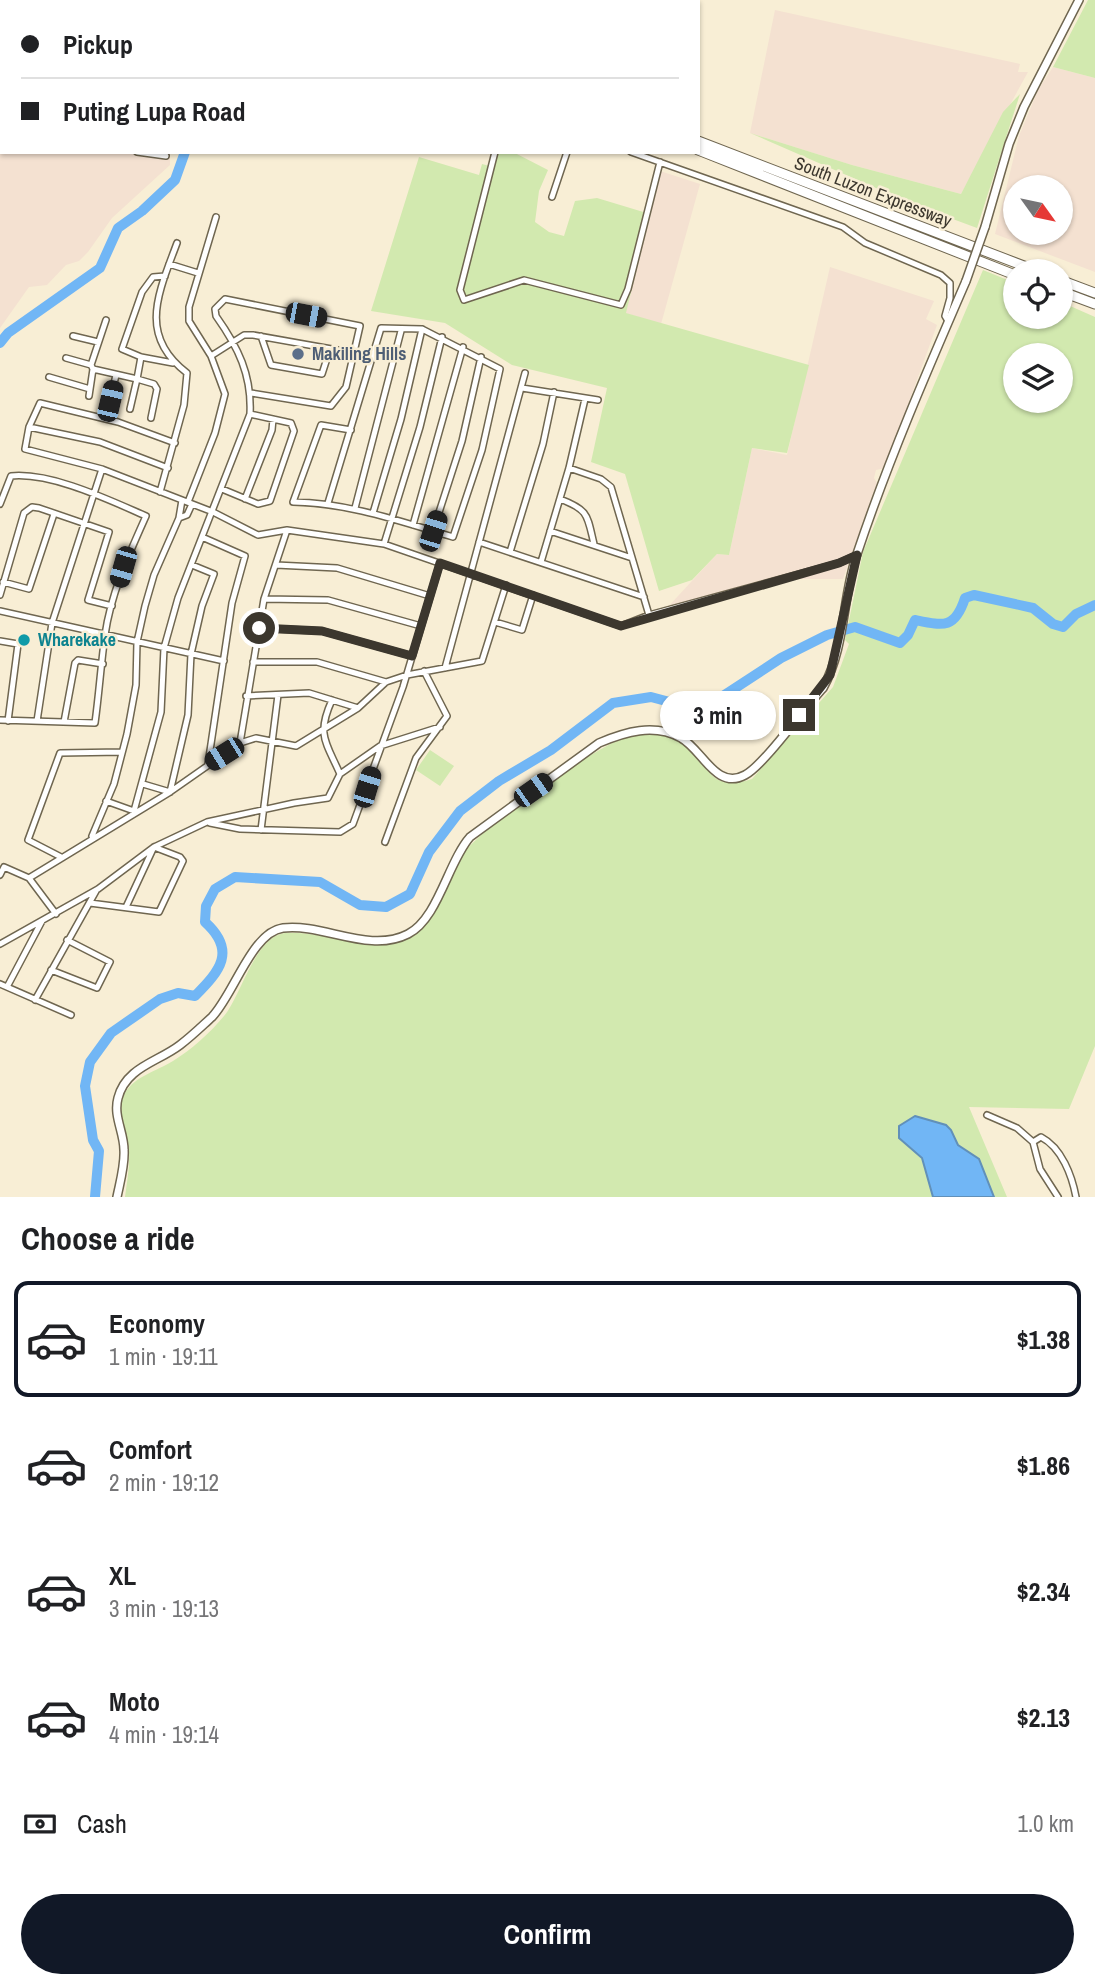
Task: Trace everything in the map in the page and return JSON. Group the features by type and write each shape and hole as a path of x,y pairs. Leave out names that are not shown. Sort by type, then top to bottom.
{"highway":[{"name":"South Luzon Expressway","path":"700,142 1006,259"},
{"name":"South Luzon Expressway","path":"700,151 1003,270"},
{"path":"1073,285 1095,293"},
{"path":"1073,296 1095,304"}],"street":[{"path":"117,1197 124,1157 117,1110 122,1088 140,1067 179,1046 213,1016 238,981 250,953 264,937 279,928 372,940 407,935 425,919 459,849 470,837 599,743 642,730 674,734 690,744 715,772 725,778 741,777 756,766 823,688 841,636 857,555 966,281 1018,120 1079,0"},
{"path":"151,154 166,156"},
{"path":"494,154 460,290 464,300 524,280 621,305 628,289 660,162"},
{"path":"552,197 566,154"},
{"path":"637,154 843,226 865,243 941,275 950,283 950,298 945,316 948,321"},
{"path":"90,839 122,752 136,685 137,642 154,575 215,433 225,394 211,356 189,321 189,307 216,216"},
{"path":"160,492 184,405 187,373 173,363 160,346 156,319 157,304 177,243"},
{"path":"169,264 198,273"},
{"path":"165,276 153,277 142,292 123,338 122,349 141,357 173,363"},
{"path":"134,811 144,784 162,712 164,648 202,537 250,414 251,393 245,366 233,341 216,316 215,309 225,299 360,326 346,387 331,406 251,393"},
{"path":"49,377 89,392 92,367 106,320"},
{"path":"328,503 352,430 381,328 401,331 422,329 463,347 500,369 482,450 453,537 355,508 328,503 292,502 321,425 352,430"},
{"path":"373,513 422,329"},
{"path":"355,508 401,331"},
{"path":"211,356 244,335 354,353"},
{"path":"73,336 98,342"},
{"path":"261,336 271,365 278,368 322,374 330,349"},
{"path":"384,544 420,427 442,337"},
{"path":"413,525 463,347"},
{"path":"130,409 141,357"},
{"path":"66,358 156,386 151,418"},
{"path":"433,531 462,441 481,358"},
{"path":"444,668 525,373"},
{"path":"110,401 116,375"},
{"path":"522,388 598,400"},
{"path":"510,552 543,444 554,393"},
{"path":"541,562 569,468 585,398"},
{"path":"175,443 118,422 40,403 29,427 25,449 102,469 213,512 251,529 258,535 287,530 384,544 621,626 649,615 839,563 857,555"},
{"path":"222,489 258,504 270,500 294,431 290,423 250,414"},
{"path":"245,499 272,430 273,419"},
{"path":"29,427 100,442 168,468"},
{"path":"569,468 601,479 611,487 649,615"},
{"path":"37,721 52,623 102,469"},
{"path":"0,504 11,476 25,475 93,494 146,516 123,567 112,607 105,636 95,723 0,720"},
{"path":"560,499 579,506 586,513 593,544"},
{"path":"179,519 187,515 187,502"},
{"path":"0,595 24,513 32,507 109,533 88,600 112,607"},
{"path":"3,582 29,589 54,514"},
{"path":"240,743 264,599 287,530"},
{"path":"550,531 632,558"},
{"path":"202,537 245,556 232,603 208,764"},
{"path":"479,542 644,597"},
{"path":"207,822 261,830 340,832 353,824 407,675 440,563"},
{"path":"170,792 188,715 191,654 202,606 214,574 192,565"},
{"path":"276,565 337,568 430,596"},
{"path":"29,878 134,811 170,792 240,743 256,738 296,746 358,708 386,682 424,671 482,661 506,585"},
{"path":"495,622 522,630 533,595"},
{"path":"264,599 328,600 421,626"},
{"path":"0,611 224,661"},
{"path":"259,628 322,631 412,656"},
{"path":"0,641 18,644 8,721"},
{"path":"64,722 75,663 78,660 103,664"},
{"path":"253,662 317,662 386,682"},
{"path":"386,842 416,758 447,716 424,671"},
{"path":"246,696 309,693 358,708"},
{"path":"261,830 278,695"},
{"path":"332,700 322,730 325,743 341,774"},
{"path":"0,944 98,889 154,848 207,822 328,799 341,774 380,746 440,727"},
{"path":"52,753 122,752"},
{"path":"60,754 28,840 61,857"},
{"path":"144,784 170,792"},
{"path":"106,801 134,811"},
{"path":"126,906 154,848"},
{"path":"90,903 156,912 162,907 183,860 154,848"},
{"path":"0,875 4,867 29,878 56,914"},
{"path":"35,1000 98,889"},
{"path":"7,987 42,921"},
{"path":"51,970 94,990 97,988 110,962 67,940"},
{"path":"0,984 71,1015"},
{"path":"987,1115 1017,1128 1033,1142 1040,1169 1058,1197"},
{"path":"1033,1142 1041,1137 1055,1149 1068,1171 1076,1197"}],"shaded area":[{"path":"775,10 1020,64 1018,72 1028,72 961,194 852,165 750,133"},
{"path":"1053,67 1095,78 1095,272 1073,264 1073,259 1061,259 1024,245 1073,245 1073,175 1009,175 1019,136 1038,90"},
{"path":"0,154 170,154 170,165 112,218 88,252 79,261 66,265 47,285 29,287 0,328"},
{"path":"660,171 700,184 661,324 625,313"},
{"path":"1003,201 1003,237 995,234"},
{"path":"830,267 934,301 926,319 937,325 885,468 876,470 874,478 877,483 843,579 768,579 665,610 717,554 729,555 752,448 787,455"}],"green space":[{"path":"1088,0 1095,0 1095,78 1053,67"},
{"path":"1020,94 977,228 915,205 750,133 852,165 961,194 1003,112"},
{"path":"496,154 517,154 548,170 539,191 535,222 549,232 564,236 575,201 597,198 650,214 626,313 809,365 787,453 752,448 729,555 717,554 692,580 659,591 625,474 591,462 607,388 512,365 445,323 371,311 419,157 479,175 482,164 493,167"},
{"path":"983,270 1003,278 1003,329 1073,329 1073,307 1095,317 1095,1046 1069,1109 969,1107 1007,1197 125,1197 129,1156 121,1108 125,1093 140,1078 187,1052 213,1029 230,1007 257,955 274,937 285,933 301,933 371,944 404,940 427,923 457,863 475,841 516,806 568,769 614,742 630,736 663,735 682,740 698,755 715,778 735,783 752,779 833,687 849,644 845,640 863,552"},
{"path":"430,750 454,766 440,786 416,770"}],"water":[{"path":"915,1116 946,1125 951,1130 958,1145 979,1159 994,1197 933,1197 922,1158 899,1138 899,1126"}],"waterway":[{"path":"0,343 8,333 100,268 118,228 142,211 175,180 184,154"},
{"path":"95,1197 99,1151 93,1140 85,1086 90,1062 111,1033 160,999 178,993 195,996 212,978 218,969 222,952 215,932 205,922 206,906 215,889 235,877 320,882 360,905 386,907 410,894 429,852 460,811 499,781 551,750 613,703 651,697 692,708 720,698 781,658 827,635 855,627 900,643 908,635 915,620 947,623 957,615 965,598 974,595 1033,608 1053,624 1063,627 1076,614 1095,605"}],"place":[{"name":"Makiling Hills","path":"298,354"},
{"name":"Wharekake","path":"24,640"}],"route":[{"path":"259,628 322,631 412,656 440,563 621,626 649,615 839,563 857,555 841,636 830,675 823,688 799,715"}]}
